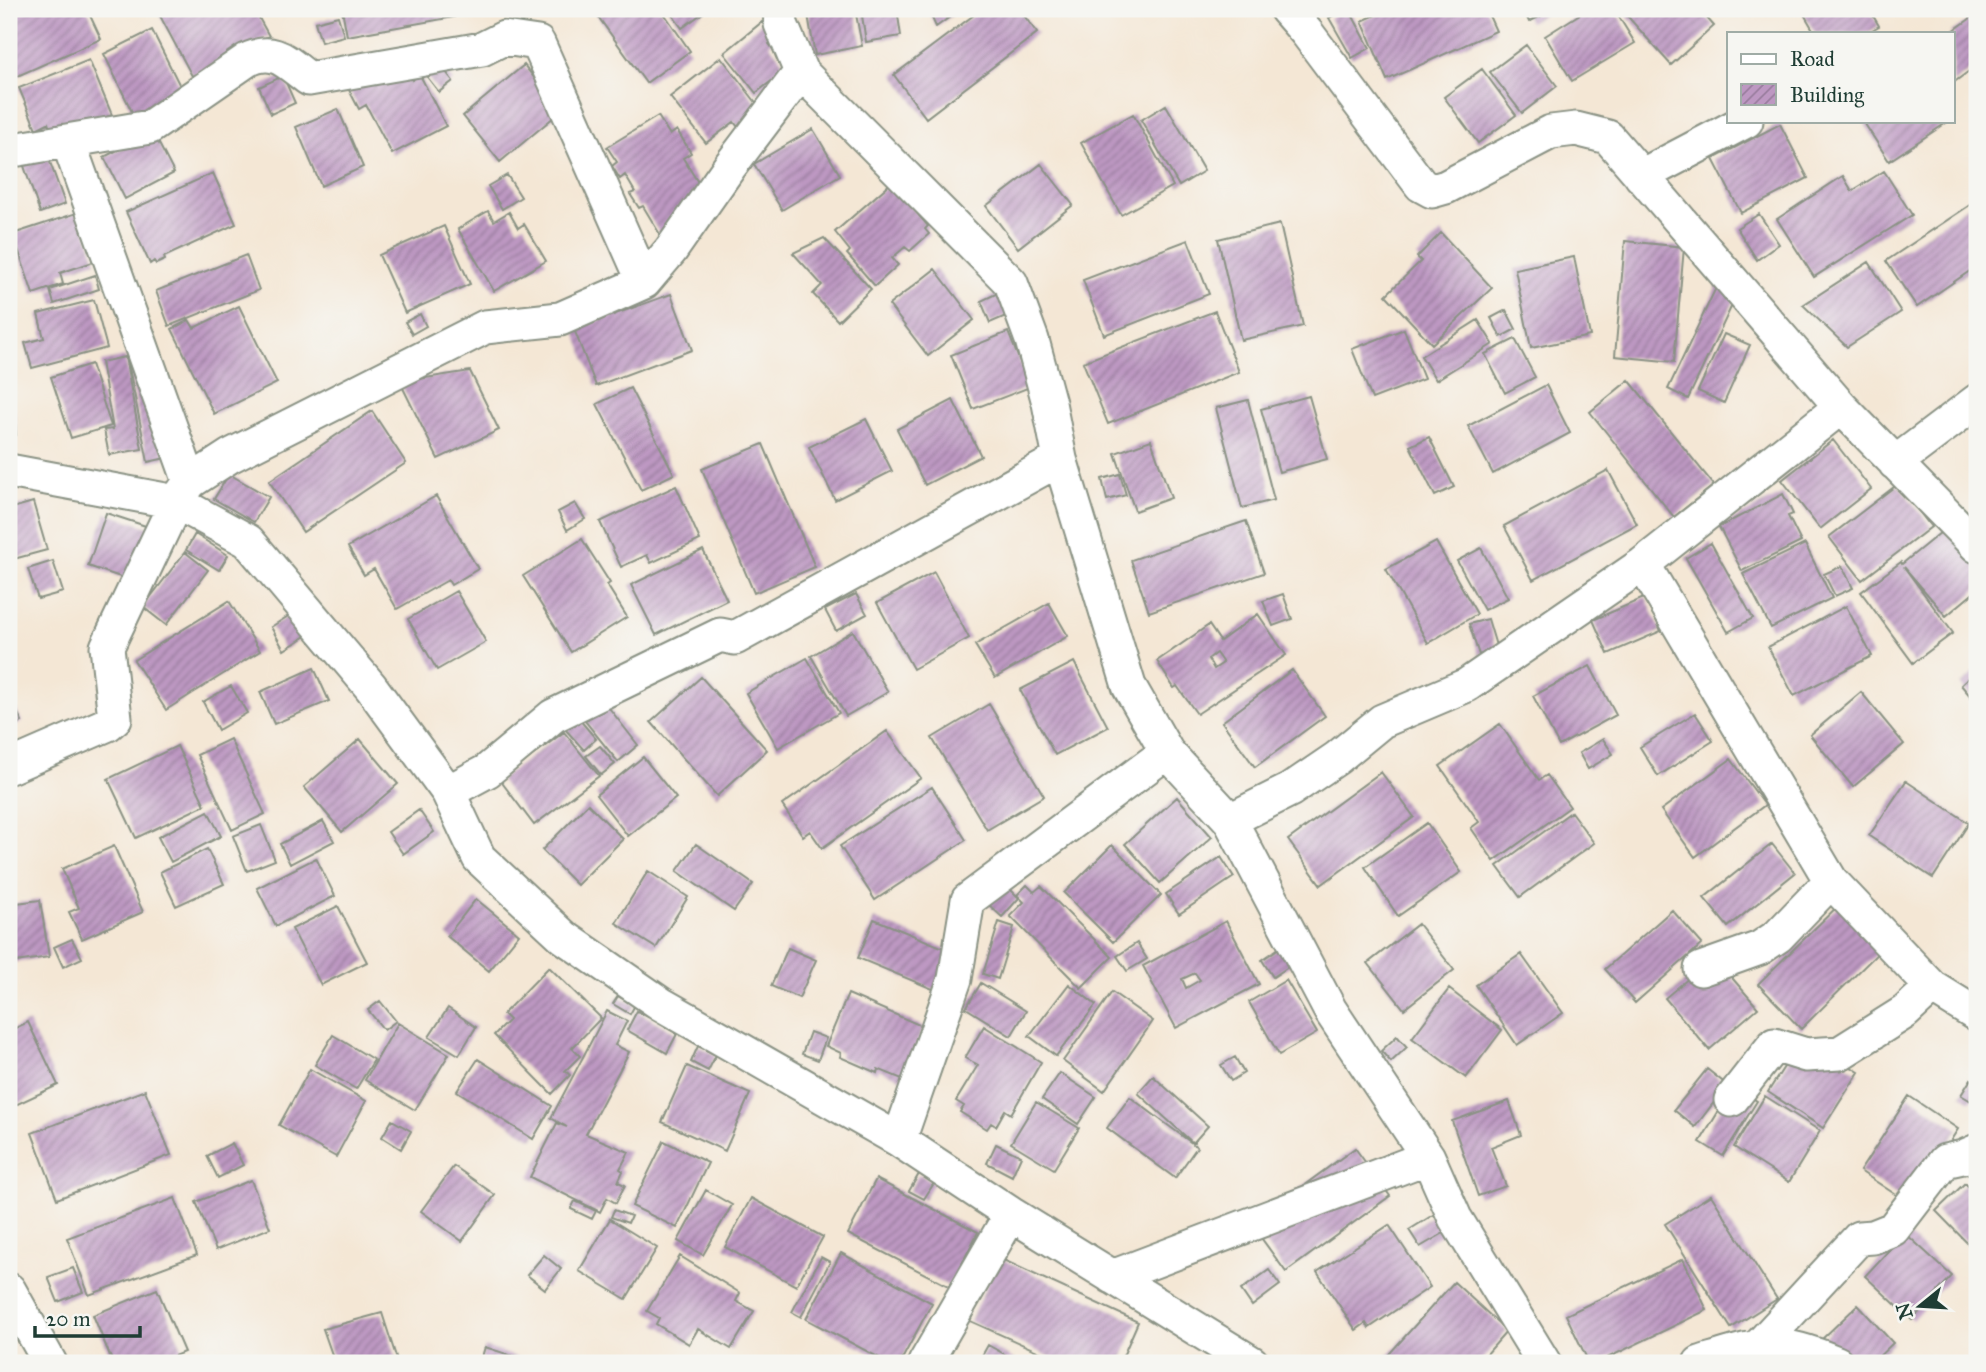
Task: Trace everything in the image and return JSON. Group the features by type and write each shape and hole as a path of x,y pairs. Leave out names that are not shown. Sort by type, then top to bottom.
{"street":[{"path":"780,9 781,24 802,72 1011,283 1032,340 1060,459 1129,686 1167,751 1230,820 1330,1010 1428,1157 1455,1218 1544,1363"},
{"path":"1286,9 1421,185 1433,191 1446,187 1551,132 1576,129 1608,137 1841,407 1977,546"},
{"path":"19,149 150,127 260,53 275,55 309,79 482,49 504,38 538,43 644,282"},
{"path":"9,767 108,724 114,718 107,647 183,492 230,456 485,327 560,319 644,282 671,250 730,166 802,72"},
{"path":"1641,176 1744,122"},
{"path":"68,141 183,492"},
{"path":"1895,463 1977,401"},
{"path":"1230,820 1290,790 1337,758 1382,720 1466,685 1643,564 1841,407"},
{"path":"448,792 487,771 553,716 720,635 735,638 1060,459"},
{"path":"9,471 183,492 248,541 370,687 448,792 479,858 564,937 661,1004 899,1140 1112,1278 1252,1363"},
{"path":"1643,564 1831,881 1932,987 1977,1015"},
{"path":"899,1140 955,979 968,900 1167,751"},
{"path":"1701,969 1760,948 1778,936 1831,881"},
{"path":"1731,1100 1774,1045 1806,1055 1840,1053 1905,1012 1932,987"},
{"path":"1760,1345 1859,1238 1873,1237 1893,1229 1945,1161 1977,1151"},
{"path":"1112,1278 1428,1157"},
{"path":"925,1363 1011,1214"},
{"path":"9,1290 50,1363"},
{"path":"1700,1363 1760,1345 1804,1349 1837,1363"}],"building":[{"path":"16,9 87,9 101,39 13,78 9,70 9,12"},
{"path":"168,9 254,9 269,36 192,76 159,14"},
{"path":"342,9 453,9 454,17 347,36"},
{"path":"661,9 690,51 646,83 594,11"},
{"path":"668,9 708,9 682,28"},
{"path":"807,9 855,9 862,46 815,55"},
{"path":"861,9 897,9 901,36 866,42"},
{"path":"928,9 961,9 936,27"},
{"path":"982,9 1019,9 1037,33 926,118 894,75"},
{"path":"1349,9 1370,48 1352,58 1329,18"},
{"path":"1389,9 1486,9 1496,31 1387,80 1362,21"},
{"path":"1523,9 1555,9 1529,22"},
{"path":"1588,9 1614,9 1635,43 1572,81 1545,36"},
{"path":"1621,9 1699,9 1714,26 1671,65"},
{"path":"1801,9 1869,9 1879,26 1869,32 1814,32"},
{"path":"338,16 344,36 321,42 315,22"},
{"path":"1974,16 1977,21 1977,65 1954,82 1954,32 1951,32"},
{"path":"762,22 776,39 769,44 788,68 756,93 724,53"},
{"path":"152,30 185,96 136,120 104,54"},
{"path":"1526,45 1557,86 1522,113 1490,72"},
{"path":"721,57 761,109 738,127 734,122 706,143 670,97"},
{"path":"89,60 112,115 54,139 48,123 36,129 19,88"},
{"path":"438,62 453,81 439,92 424,73"},
{"path":"524,65 561,111 500,162 463,116"},
{"path":"407,69 412,80 420,75 446,126 392,154 366,105 359,109 348,88"},
{"path":"1482,69 1516,115 1478,143 1444,97"},
{"path":"283,76 295,103 271,114 259,87"},
{"path":"1166,105 1204,171 1179,186 1141,120"},
{"path":"338,109 363,167 321,186 296,127"},
{"path":"1133,114 1173,186 1121,215 1081,143"},
{"path":"658,116 670,135 677,130 691,153 683,158 715,210 664,241 643,206 639,208 630,194 635,192 625,175 620,179 612,166 617,162 607,147"},
{"path":"1864,122 1948,122 1889,161"},
{"path":"1780,124 1808,178 1741,213 1713,159"},
{"path":"813,129 840,175 782,210 754,164"},
{"path":"153,132 174,173 125,199 104,157"},
{"path":"46,151 65,204 40,213 22,160"},
{"path":"1041,164 1073,205 1018,248 986,206"},
{"path":"1884,171 1912,215 1814,277 1777,219 1843,176 1852,191"},
{"path":"213,173 236,224 164,257 165,260 150,264 126,212"},
{"path":"507,175 521,197 502,209 488,186"},
{"path":"891,183 928,226 925,229 929,234 910,251 905,247 892,258 898,265 875,286 847,254 850,251 835,232"},
{"path":"1973,203 1977,210 1977,266 1917,307 1886,261"},
{"path":"488,211 494,221 509,212 518,228 524,224 546,261 494,291 458,229"},
{"path":"80,212 96,261 60,273 63,284 33,294 13,234"},
{"path":"1759,214 1779,244 1757,260 1737,228"},
{"path":"1280,224 1303,326 1241,340 1218,239"},
{"path":"444,226 470,284 405,313 379,255"},
{"path":"1441,233 1492,288 1432,344 1386,295 1421,261 1417,257"},
{"path":"824,238 871,289 838,321 813,294 822,285 793,253"},
{"path":"1188,240 1209,294 1104,335 1083,280"},
{"path":"1625,241 1684,247 1674,362 1615,356"},
{"path":"246,255 259,290 169,326 156,291"},
{"path":"1574,257 1590,336 1531,348 1515,269"},
{"path":"1869,262 1901,312 1847,347 1803,305"},
{"path":"935,269 974,320 928,356 889,305"},
{"path":"95,275 99,289 54,304 50,290"},
{"path":"1721,277 1741,286 1688,399 1668,389"},
{"path":"1004,290 1015,312 990,323 981,301"},
{"path":"671,294 692,350 596,386 574,329"},
{"path":"94,300 107,348 32,368 25,343 44,338 38,314"},
{"path":"239,306 277,383 214,414 172,329 189,320 194,328"},
{"path":"1506,310 1516,329 1501,337 1491,318"},
{"path":"1215,311 1239,372 1108,424 1083,362"},
{"path":"420,314 426,326 412,334 405,322"},
{"path":"1478,320 1493,344 1436,380 1421,356"},
{"path":"1404,329 1424,379 1372,399 1352,349"},
{"path":"1008,332 1030,387 973,409 951,355"},
{"path":"1724,334 1750,345 1724,403 1698,391"},
{"path":"1515,339 1535,377 1505,393 1485,354"},
{"path":"124,343 166,458 148,462"},
{"path":"125,357 142,449 109,455 104,430 113,429 101,362"},
{"path":"91,364 111,426 71,438 51,377"},
{"path":"470,371 499,430 438,459 400,382"},
{"path":"1629,380 1714,485 1674,517 1590,412"},
{"path":"1546,385 1570,433 1493,474 1468,426"},
{"path":"630,388 674,474 641,490 597,404"},
{"path":"1309,396 1327,459 1279,472 1261,409"},
{"path":"953,400 981,456 925,485 897,429"},
{"path":"1248,400 1274,500 1242,508 1216,408"},
{"path":"9,410 14,410 16,435 9,435"},
{"path":"372,411 406,463 303,532 269,481"},
{"path":"866,419 892,471 835,500 809,447"},
{"path":"1429,437 1454,487 1435,496 1410,446"},
{"path":"1151,440 1171,498 1135,511 1115,453"},
{"path":"1833,440 1871,489 1820,529 1782,480"},
{"path":"763,444 815,567 754,593 702,469"},
{"path":"1608,470 1637,524 1533,580 1504,526"},
{"path":"229,474 269,497 254,522 214,499"},
{"path":"1120,474 1126,495 1107,500 1102,479"},
{"path":"1898,484 1931,527 1862,580 1829,537"},
{"path":"676,486 700,540 651,563 647,555 621,567 600,522"},
{"path":"1783,494 1793,514 1788,516 1801,542 1742,571 1719,527"},
{"path":"436,496 478,569 451,585 448,580 397,609 374,569 364,575 348,547"},
{"path":"33,502 47,550 10,560 15,576 9,578 9,509"},
{"path":"575,503 585,519 567,530 558,512"},
{"path":"106,513 164,532 147,586 88,566"},
{"path":"1246,521 1264,573 1149,612 1131,560"},
{"path":"1951,524 1977,555 1977,590 1946,616 1904,567 1953,633 1913,663 1861,592 1901,562 1902,564"},
{"path":"195,534 228,555 219,570 186,550"},
{"path":"582,539 610,583 607,585 627,617 571,652 523,576"},
{"path":"1436,542 1477,614 1428,643 1386,569"},
{"path":"1711,543 1753,618 1728,632 1686,558"},
{"path":"1805,544 1832,598 1771,628 1743,574"},
{"path":"1481,548 1508,598 1484,610 1457,561"},
{"path":"703,550 727,600 656,635 631,585"},
{"path":"185,552 208,570 166,625 143,607"},
{"path":"53,561 63,592 38,599 28,569"},
{"path":"1842,566 1853,588 1835,596 1824,574"},
{"path":"934,572 969,638 913,669 877,603"},
{"path":"456,591 486,642 437,670 408,619"},
{"path":"856,594 867,614 836,631 825,610"},
{"path":"1283,594 1292,619 1273,626 1263,601"},
{"path":"1646,597 1661,631 1608,654 1593,620"},
{"path":"229,601 260,651 166,710 134,660"},
{"path":"1049,603 1068,636 995,678 975,645"},
{"path":"1846,606 1872,656 1794,696 1768,647"},
{"path":"298,610 311,633 284,650 271,627"},
{"path":"1258,614 1286,655 1197,714 1177,686 1174,688 1157,661 1209,625 1220,641","holes":["1216,653 1223,663 1214,669 1208,659"]},
{"path":"1488,619 1497,649 1479,655 1469,624"},
{"path":"853,631 888,692 846,716 811,656"},
{"path":"807,658 839,713 778,748 746,693"},
{"path":"1074,662 1108,727 1055,755 1020,690"},
{"path":"1590,666 1616,715 1559,746 1533,696"},
{"path":"314,668 329,701 274,724 260,692"},
{"path":"1292,670 1325,716 1255,767 1222,722"},
{"path":"1977,670 1977,704 1961,685"},
{"path":"701,677 767,750 717,796 651,722"},
{"path":"231,686 247,713 218,730 203,702"},
{"path":"1861,692 1904,744 1853,787 1810,735"},
{"path":"9,694 22,722 9,729"},
{"path":"606,704 638,745 618,762 585,721"},
{"path":"989,704 1044,796 987,830 932,738"},
{"path":"1695,713 1713,741 1658,776 1640,747"},
{"path":"579,719 596,739 584,750 566,730"},
{"path":"1500,724 1539,780 1547,775 1570,807 1494,861 1471,828 1479,822 1440,766"},
{"path":"887,731 921,778 822,848 810,831 803,836 782,805"},
{"path":"564,732 599,776 534,825 500,780"},
{"path":"230,739 265,814 232,830 197,755"},
{"path":"360,739 398,784 342,832 304,787"},
{"path":"1603,739 1613,754 1588,769 1579,753"},
{"path":"177,746 205,805 136,838 108,779"},
{"path":"600,746 615,764 601,775 586,756"},
{"path":"643,757 676,798 628,836 596,795"},
{"path":"1731,759 1765,805 1695,857 1661,810"},
{"path":"1381,772 1414,817 1321,885 1288,840"},
{"path":"1906,781 1969,823 1933,878 1869,836"},
{"path":"932,787 966,840 875,900 840,846"},
{"path":"1177,797 1212,837 1160,883 1125,844"},
{"path":"588,804 623,839 577,885 542,850"},
{"path":"419,810 434,832 403,854 388,832"},
{"path":"208,811 221,836 171,862 158,837"},
{"path":"1571,812 1594,843 1520,897 1497,866"},
{"path":"323,821 334,841 290,864 280,844"},
{"path":"1427,823 1461,872 1398,916 1365,867"},
{"path":"261,825 275,860 247,871 233,836"},
{"path":"696,844 753,884 734,911 677,871"},
{"path":"1772,844 1795,873 1728,927 1704,898"},
{"path":"1112,845 1161,895 1113,942 1064,893"},
{"path":"114,846 143,912 82,939 69,912 79,908 62,869"},
{"path":"207,849 224,884 176,906 160,872"},
{"path":"1221,857 1234,877 1179,914 1166,894"},
{"path":"316,858 335,896 276,926 257,888"},
{"path":"648,871 688,897 656,948 616,923"},
{"path":"1006,885 1019,898 1002,917 988,904"},
{"path":"1027,885 1034,892 1041,886 1112,957 1081,988 1010,916 1024,902 1017,895"},
{"path":"1846,898 1889,942 1801,1029 1758,984"},
{"path":"476,899 519,934 489,971 447,936"},
{"path":"40,900 49,957 9,963 9,904"},
{"path":"338,906 367,962 321,985 292,929"},
{"path":"1672,910 1702,944 1635,1003 1605,969"},
{"path":"874,919 951,951 935,990 858,958"},
{"path":"1226,921 1259,984 1176,1028 1143,966","holes":["1195,973 1200,980 1186,988 1182,979"]},
{"path":"999,922 1014,927 998,979 983,974"},
{"path":"1418,924 1454,970 1404,1009 1368,963"},
{"path":"72,939 82,958 63,967 54,947"},
{"path":"1137,943 1147,959 1127,971 1117,956"},
{"path":"1282,946 1294,963 1273,977 1262,960"},
{"path":"788,948 816,960 799,998 771,986"},
{"path":"1521,954 1563,1013 1517,1045 1476,985"},
{"path":"1714,957 1758,1008 1709,1050 1665,998"},
{"path":"549,967 601,1018 572,1048 580,1056 565,1071 570,1075 552,1094 494,1035 509,1020 503,1014"},
{"path":"1286,980 1317,1033 1279,1055 1249,1002"},
{"path":"981,983 1026,1011 1011,1036 966,1008"},
{"path":"1069,984 1096,1005 1056,1056 1029,1036"},
{"path":"1449,989 1502,1030 1466,1078 1412,1038"},
{"path":"1112,992 1153,1021 1104,1091 1063,1061"},
{"path":"848,994 924,1027 902,1079 878,1069 877,1073 840,1057 841,1053 826,1046"},
{"path":"618,996 635,1005 630,1014 613,1004"},
{"path":"380,1001 396,1021 384,1030 368,1010"},
{"path":"448,1008 476,1027 459,1055 429,1037"},
{"path":"607,1011 627,1021 615,1045 629,1052 586,1134 629,1152 620,1169 623,1171 618,1182 625,1185 616,1203 607,1198 600,1212 530,1177 557,1123 567,1127 551,1118"},
{"path":"637,1011 677,1034 667,1053 627,1030"},
{"path":"28,1022 58,1085 9,1108 9,1031"},
{"path":"398,1023 449,1054 415,1110 365,1080"},
{"path":"984,1026 1041,1062 1011,1114 1005,1110 996,1126 991,1123 987,1129 960,1112 964,1106 956,1101 978,1065 965,1058"},
{"path":"810,1032 826,1038 818,1060 802,1054"},
{"path":"333,1035 374,1060 356,1089 315,1065"},
{"path":"1397,1036 1407,1047 1391,1062 1381,1051"},
{"path":"1803,1037 1859,1072 1823,1128 1768,1092"},
{"path":"698,1046 716,1055 708,1071 691,1062"},
{"path":"1235,1057 1244,1073 1231,1081 1221,1065"},
{"path":"478,1059 552,1106 533,1139 457,1091"},
{"path":"687,1066 750,1094 725,1151 662,1122"},
{"path":"310,1069 366,1101 336,1157 279,1125"},
{"path":"1707,1069 1727,1085 1695,1127 1674,1110"},
{"path":"1060,1073 1096,1097 1078,1124 1042,1099"},
{"path":"1153,1076 1208,1126 1193,1143 1138,1093"},
{"path":"1971,1079 1977,1083 1977,1092 1971,1101 1961,1095"},
{"path":"1734,1086 1757,1101 1723,1156 1700,1142"},
{"path":"145,1090 171,1155 57,1199 32,1133"},
{"path":"1765,1096 1820,1131 1789,1182 1734,1147"},
{"path":"1909,1096 1958,1129 1951,1140 1964,1149 1910,1204 1860,1171"},
{"path":"1130,1097 1197,1147 1175,1178 1107,1128"},
{"path":"1509,1101 1521,1135 1491,1147 1506,1186 1478,1196 1452,1121"},
{"path":"1036,1102 1079,1128 1054,1169 1011,1143"},
{"path":"392,1120 411,1131 401,1149 382,1137"},
{"path":"664,1141 708,1163 677,1228 632,1206"},
{"path":"232,1143 243,1165 218,1178 207,1156"},
{"path":"996,1144 1021,1156 1012,1176 987,1163"},
{"path":"1355,1148 1390,1196 1286,1272 1251,1224"},
{"path":"454,1166 495,1195 462,1241 421,1211"},
{"path":"919,1174 934,1183 924,1199 909,1191"},
{"path":"876,1179 978,1232 950,1287 848,1234"},
{"path":"251,1180 270,1228 216,1250 196,1202"},
{"path":"1965,1183 1977,1195 1977,1253 1936,1211"},
{"path":"706,1190 732,1205 703,1255 678,1241"},
{"path":"1711,1195 1777,1299 1731,1328 1665,1224"},
{"path":"175,1198 197,1255 89,1295 67,1238"},
{"path":"751,1198 823,1237 796,1286 725,1247"},
{"path":"575,1201 596,1211 592,1219 571,1209"},
{"path":"614,1210 631,1216 628,1223 611,1217"},
{"path":"1438,1212 1449,1230 1420,1247 1409,1230"},
{"path":"610,1219 657,1248 626,1299 579,1271"},
{"path":"1389,1225 1430,1287 1369,1328 1366,1323 1356,1330 1317,1272"},
{"path":"1905,1233 1952,1276 1912,1320 1865,1276"},
{"path":"841,1253 932,1303 900,1363 889,1363 806,1319"},
{"path":"544,1255 561,1269 545,1289 527,1275"},
{"path":"680,1256 740,1293 736,1301 754,1311 731,1349 698,1329 689,1344 656,1324 659,1318 647,1311"},
{"path":"821,1257 830,1262 801,1317 792,1312"},
{"path":"999,1258 1138,1322 1120,1363 1064,1363 970,1321"},
{"path":"1683,1259 1707,1310 1597,1363 1589,1363 1566,1315"},
{"path":"73,1268 83,1292 58,1302 48,1277"},
{"path":"1269,1270 1280,1285 1252,1306 1241,1290"},
{"path":"1454,1282 1507,1331 1479,1363 1381,1363"},
{"path":"157,1289 184,1352 157,1363 113,1363 93,1315"},
{"path":"1858,1305 1893,1343 1872,1363 1845,1363 1822,1339"},
{"path":"382,1313 398,1363 335,1363 323,1329"},
{"path":"988,1345 1020,1363 978,1363"},
{"path":"485,1347 534,1363 480,1363"}]}
